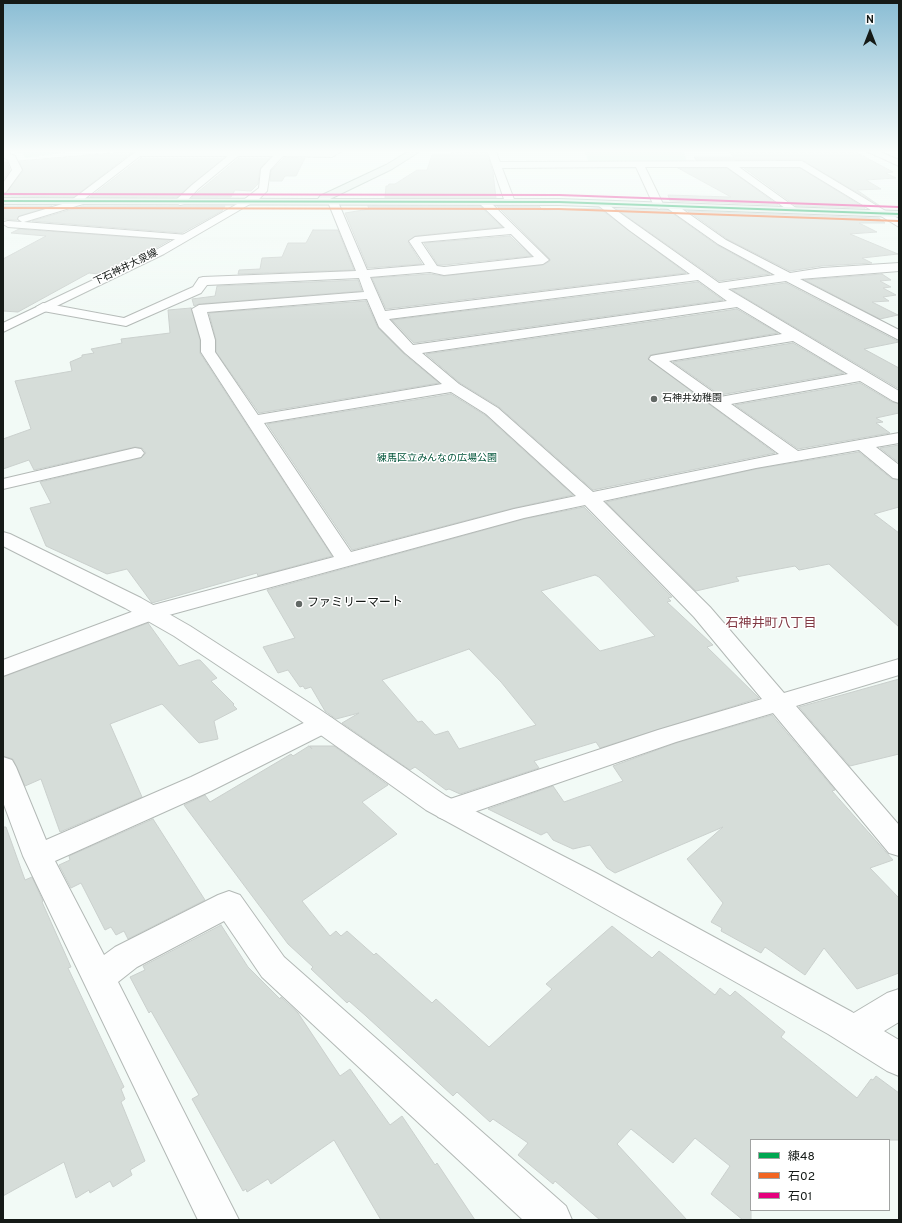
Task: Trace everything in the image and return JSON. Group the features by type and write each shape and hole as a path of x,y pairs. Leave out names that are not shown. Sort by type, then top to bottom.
{"main road":[{"path":"699,207 899,214"}],"street":[{"path":"5,224 60,210 66,207"},
{"name":"下石神井大泉線","path":"3,328 160,252 237,207"},
{"path":"330,207 364,274 384,324 410,350 454,387 492,411 589,498 702,612 899,845"},
{"path":"44,307 126,322 197,290 203,281 364,274 432,268 444,271 543,260 489,207"},
{"path":"607,207 633,228 739,302 899,398"},
{"path":"667,207 722,242 785,277 899,336"},
{"path":"788,207 792,210"},
{"path":"871,207 899,224"},
{"path":"5,224 184,237"},
{"path":"432,268 415,241 419,239 513,231"},
{"path":"717,287 822,272 899,267"},
{"path":"380,316 700,276"},
{"path":"346,560 255,420 208,352 208,340 199,309 372,295"},
{"path":"410,350 739,302"},
{"path":"794,456 656,359 796,336"},
{"path":"716,402 862,376"},
{"path":"255,420 454,387"},
{"path":"3,668 150,612 521,513 794,456 899,438"},
{"path":"862,444 899,474"},
{"path":"3,484 135,453"},
{"path":"3,538 150,612 182,631 323,724 448,810 585,882 854,1031 899,1059"},
{"path":"448,810 667,736 899,666"},
{"path":"38,856 201,784 323,724"},
{"path":"3,766 38,856 220,1220"},
{"path":"99,977 126,956 229,904 273,967 552,1220"},
{"path":"854,1031 899,1004"}],"building":[{"path":"3,207 48,207 19,216 17,220 3,219"},
{"path":"79,207 224,207 222,211 182,233 32,221"},
{"path":"368,207 481,207 502,227 415,236 408,242 422,264 368,268 345,213 369,209"},
{"path":"498,207 540,207 543,210 599,208 686,273 386,309 372,278 430,274 444,276 543,265 550,261 550,259"},
{"path":"833,207 863,207 865,208"},
{"path":"616,209 668,210 717,245 770,274 719,281"},
{"path":"688,211 879,218 885,223 859,223 877,232 850,234 898,254 862,258 872,263 822,266 790,271 727,239"},
{"path":"19,229 170,240 149,252 143,251 99,274 89,273 18,312 3,311 3,259 46,236 11,233"},
{"path":"313,230 338,230 354,270 238,274 239,270 260,269 262,258 282,257 288,243 306,243"},
{"path":"510,236 531,256 438,265 424,243"},
{"path":"882,274 891,280 880,281 891,287 883,288 896,295 883,297 889,301 872,302 898,315 880,319 805,280"},
{"path":"358,280 362,291 199,304 194,306 192,299 215,296 217,286"},
{"path":"698,282 723,300 414,343 392,320"},
{"path":"786,283 899,342 864,349 899,368 899,389 732,290"},
{"path":"366,301 378,328 404,354 439,383 259,413 216,352 216,340 209,313"},
{"path":"191,308 200,340 200,353 332,556 258,576 257,573 152,603 127,569 107,574 46,546 30,508 51,503 40,482 141,458 146,453 142,448 135,447 34,470 29,460 3,469 3,439 31,429 15,381 72,371 70,362 82,357 82,355 94,353 91,349 122,343 121,339 170,333 168,310"},
{"path":"737,309 778,333 650,355 648,359 775,453 593,490 499,407 460,383 426,354"},
{"path":"793,343 844,373 720,395 673,362"},
{"path":"860,383 892,402 899,404 899,413 876,418 883,422 876,423 890,433 798,449 735,405"},
{"name":"練馬区立みんなの広場公園","path":"451,394 485,415 573,495 514,508 352,550 267,424"},
{"path":"899,445 899,463 880,448"},
{"path":"859,452 892,479 899,480 899,507 874,514 899,533 899,627 829,564 799,570 795,566 736,577 739,581 696,591 606,502 756,469"},
{"path":"584,507 672,597 668,598 671,601 667,602 713,645 707,647 759,698 600,748 596,742 534,761 539,768 460,794 449,789 446,790 415,767 410,770 342,723 359,713 336,719 325,711 311,687 305,689 303,686 300,687 288,670 278,673 263,647 295,638 267,590 524,519","holes":["595,575 599,577 655,636 600,651 541,591","469,649 501,682 536,725 459,749 448,731 435,735 422,721 418,722 382,680"]},
{"path":"148,623 179,666 200,660 217,678 211,681 234,704 233,705 237,709 214,721 218,739 199,743 162,704 110,724 142,797 60,832 41,779 25,786 13,759 3,756 3,677"},
{"path":"899,679 899,754 850,766 799,707"},
{"path":"772,715 835,790 832,791 893,860 870,868 899,898 899,973 857,989 824,948 805,975 765,947 761,953 721,931 722,928 711,922 723,903 687,859 723,827 615,873 607,868 590,845 573,849 553,840 547,832 541,835 488,809 553,786 564,802 623,781 613,766 676,743"},
{"path":"309,746 312,749 310,746 334,746 388,785 362,802 397,834 302,901 330,936 336,931 341,936 347,931 374,955 376,953 432,1003 436,999 489,1047 552,989 546,984 612,926 652,958 659,951 715,995 720,988 730,996 735,991 785,1032 781,1037 857,1098 871,1079 873,1080 876,1076 899,1093 899,1140 750,1139 751,1220 743,1220 711,1194 730,1166 695,1138 673,1163 631,1129 617,1144 687,1220 600,1220 555,1181 553,1184 518,1155 528,1143 493,1119 490,1122 457,1092 453,1096 366,1016 349,1001 347,1003 311,969 313,967 288,944 184,805 205,795 210,802 291,754 293,756"},
{"path":"153,819 205,900 128,939 124,931 116,935 111,927 105,930 81,883 71,888 59,865 70,860 69,856"},
{"path":"3,827 6,827 25,880 32,877 71,967 68,968 124,1087 121,1089 125,1099 121,1102 145,1161 130,1170 132,1175 113,1187 110,1181 90,1193 89,1190 76,1198 64,1162 3,1196"},
{"path":"221,925 248,967 280,999 281,997 298,1013 340,1076 350,1069 390,1125 402,1116 435,1165 437,1163 475,1220 381,1220 334,1140 271,1184 268,1179 247,1192 246,1189 243,1191 192,1099 199,1095 151,1011 149,1013 130,977 145,970 143,966"}],"transit line":[{"name":"練48","path":"703,207 899,214"},
{"name":"石02","path":"3,208 559,209 899,221"}],"place":[{"name":"石神井幼稚園","path":"654,399"},
{"name":"ファミリーマート","path":"299,604"}],"district":[{"name":"石神井町八丁目","path":"771,624"}]}
